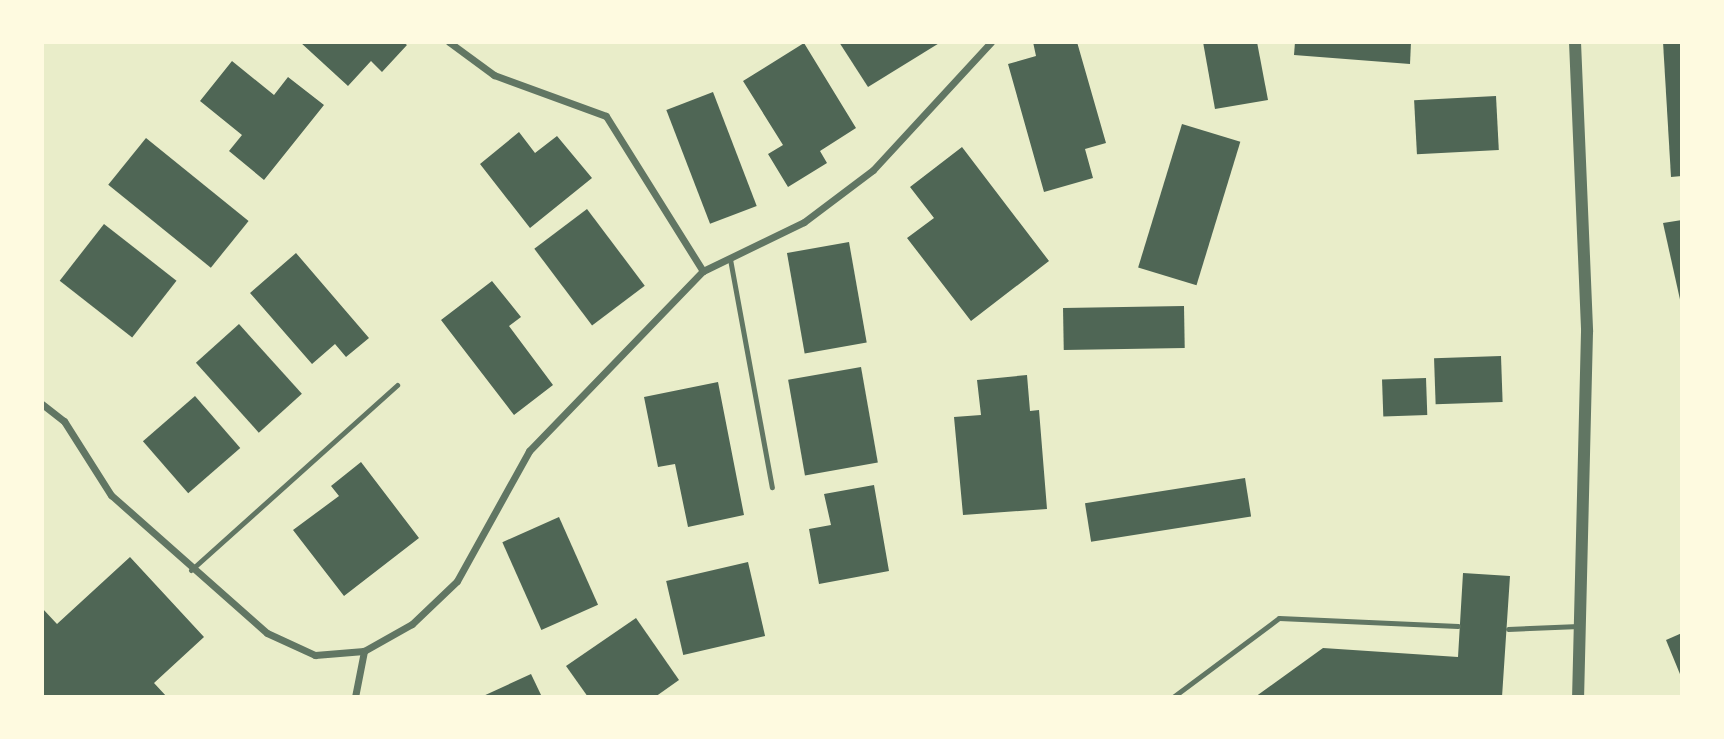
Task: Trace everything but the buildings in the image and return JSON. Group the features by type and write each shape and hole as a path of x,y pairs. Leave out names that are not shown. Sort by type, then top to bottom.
{"street":[{"path":"449,42 494,75 606,116 704,271"},
{"path":"42,404 64,421 111,495 191,570 267,633 316,655 364,651 412,624 457,580 530,452 704,271 804,222 873,170 991,42"},
{"path":"1575,42 1587,332 1583,625 1578,697"},
{"path":"355,697 364,651"}],"lane":[{"path":"730,259 772,487"},
{"path":"191,570 397,385"},
{"path":"1173,697 1279,618 1458,626"},
{"path":"1508,629 1583,625"}]}
